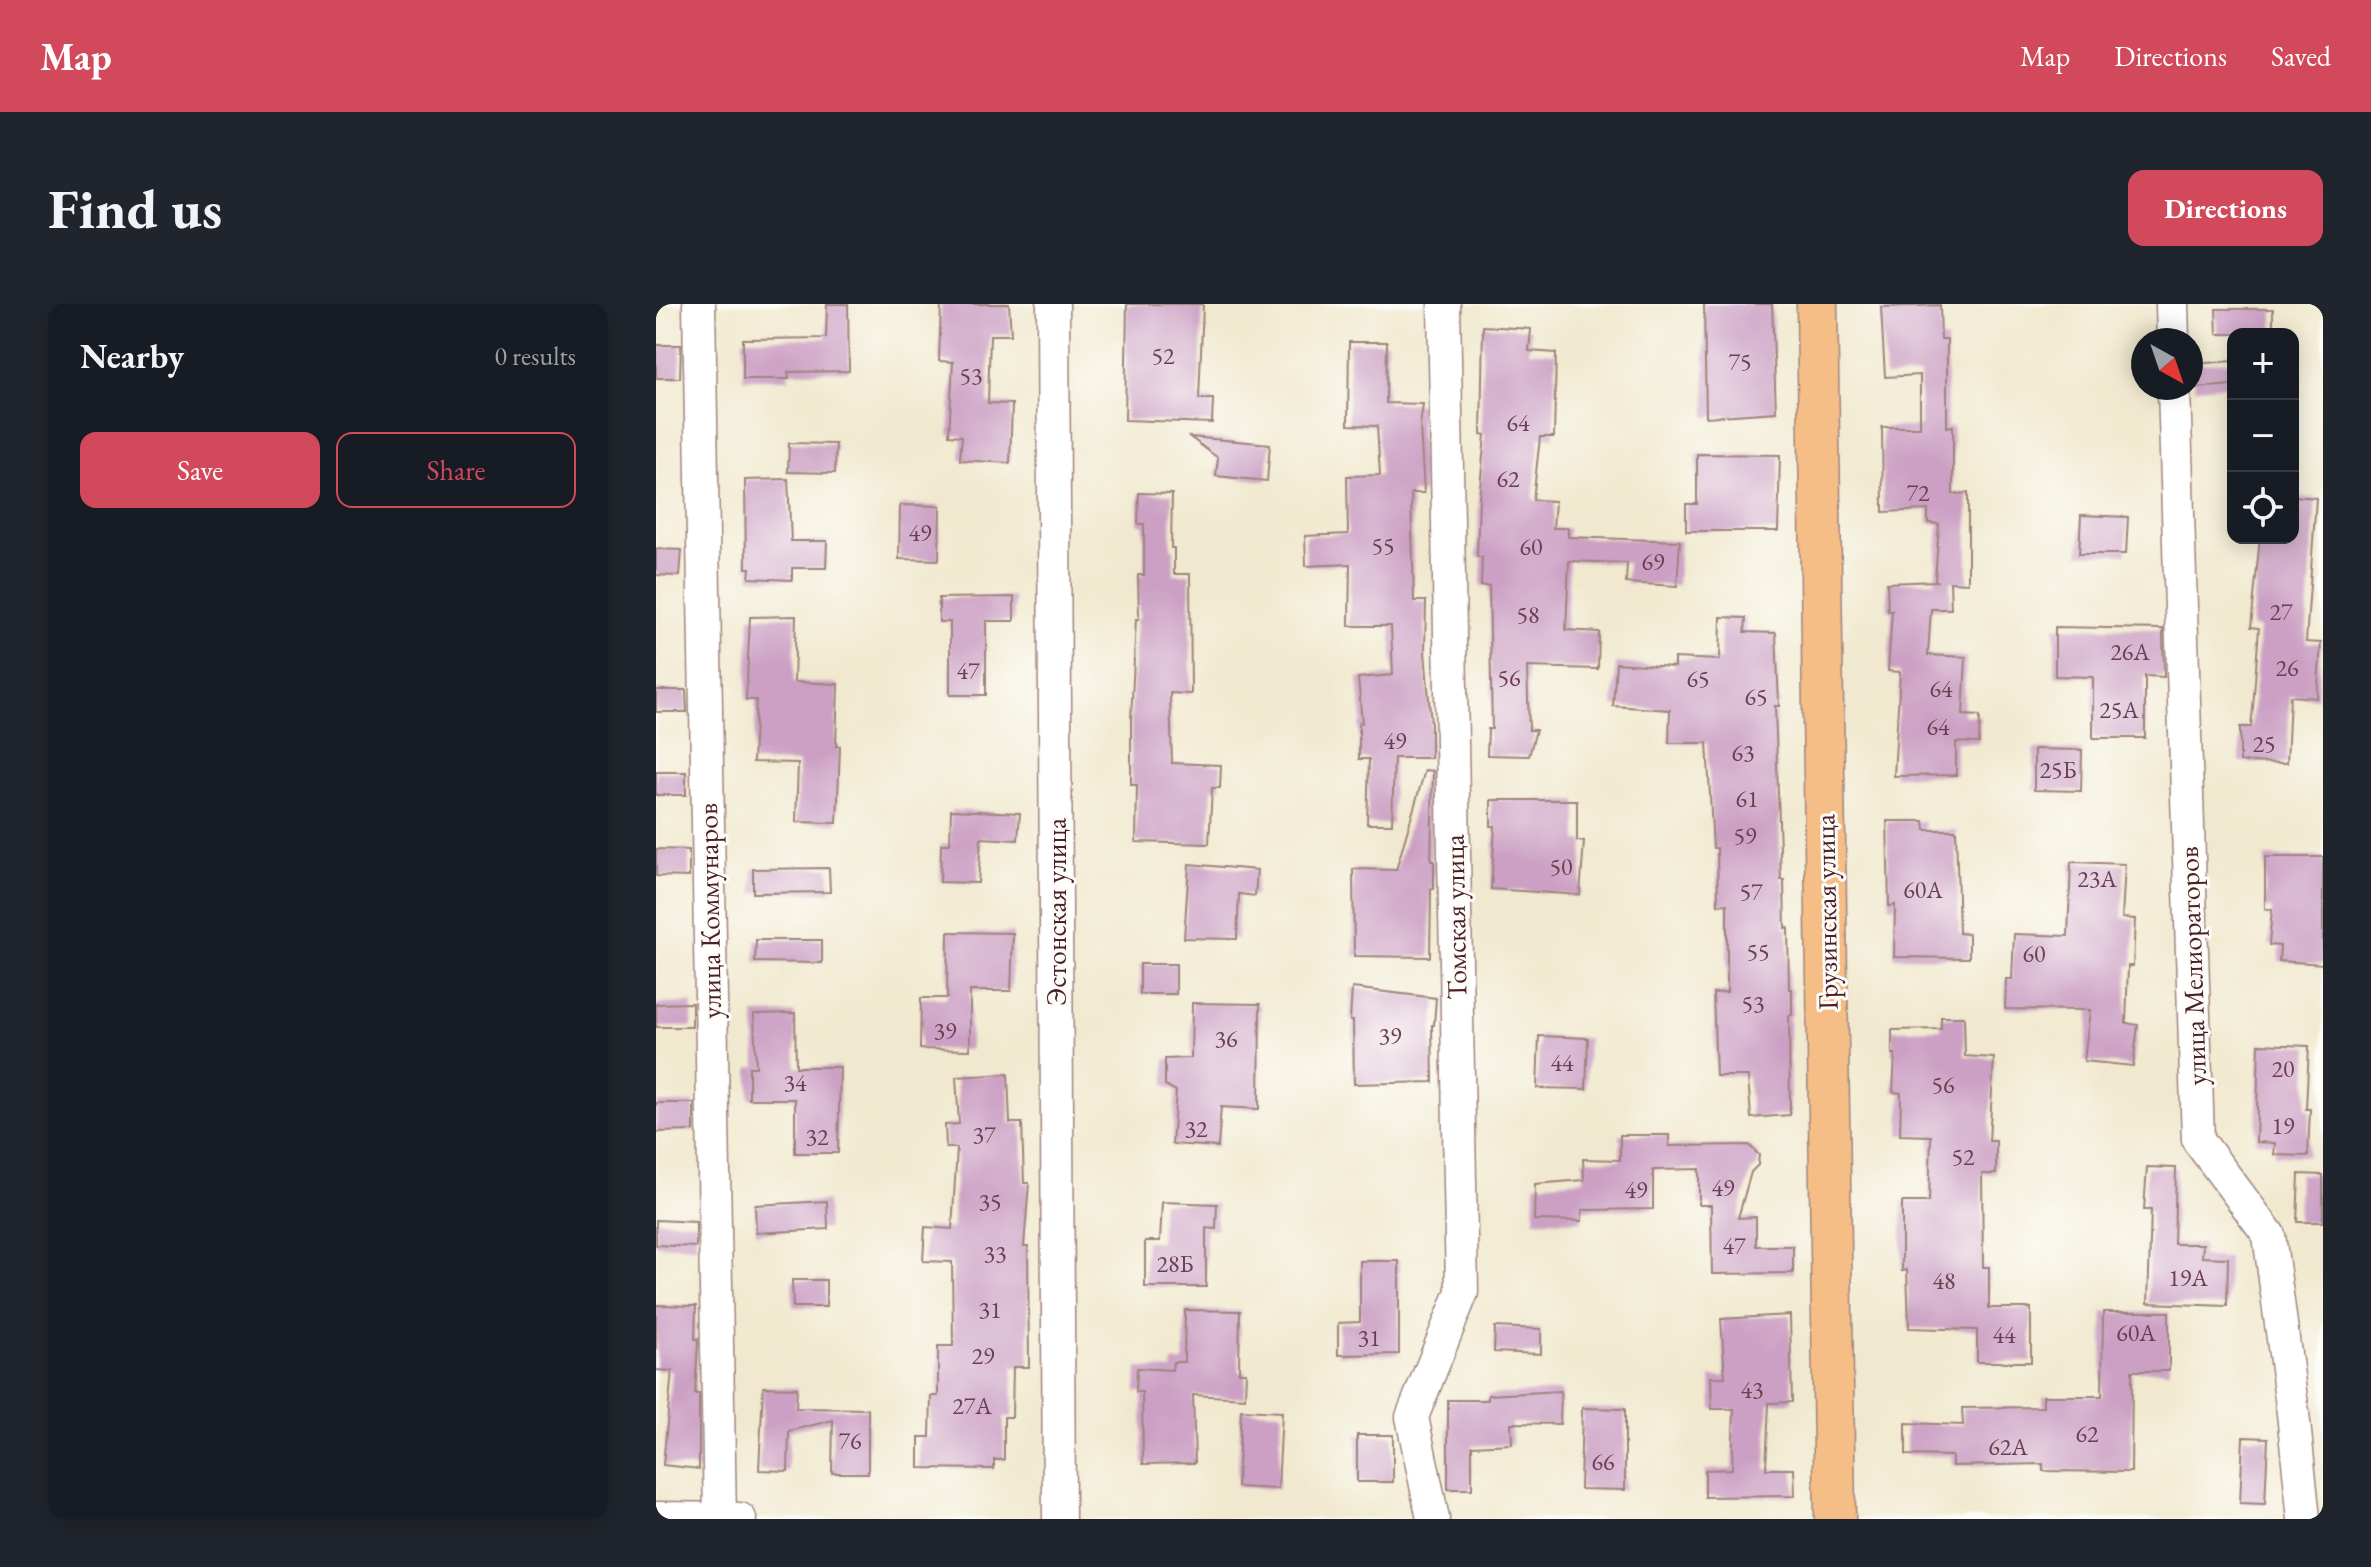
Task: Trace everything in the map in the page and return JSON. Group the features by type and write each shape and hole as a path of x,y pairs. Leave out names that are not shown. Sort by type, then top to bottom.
{"main road":[{"name":"Грузинская улица","path":"1817,304 1835,1519"}],"street":[{"name":"улица Коммунаров","path":"699,304 720,1519"},
{"name":"Эстонская улица","path":"1053,304 1059,1519"},
{"name":"Томская улица","path":"1433,1519 1412,1417 1462,1292 1444,304"},
{"path":"2172,304 2173,328"},
{"name":"улица Мелиораторов","path":"2174,400 2198,1140 2269,1235 2304,1519"},
{"path":"656,1518 740,1519"}],"building":[{"path":"827,304 848,304 849,371 788,372 789,379 743,379 743,339 826,338"},
{"path":"941,304 1009,304 1011,335 990,335 988,403 1012,404 1010,463 960,460 962,436 949,435 953,362 939,361"},
{"path":"1127,304 1203,304 1199,399 1213,399 1212,423 1125,420"},
{"path":"1704,304 1772,304 1776,412 1706,417"},
{"path":"1940,305 1941,339 1947,339 1947,427 1953,426 1953,494 1968,493 1968,583 1950,582 1951,609 1931,609 1928,655 1966,657 1963,715 1980,716 1979,743 1956,742 1956,775 1894,776 1900,672 1888,671 1892,610 1888,611 1887,583 1938,581 1935,581 1939,524 1928,523 1928,510 1883,512 1882,427 1920,427 1920,375 1885,377 1881,307"},
{"path":"2216,309 2273,309 2273,328 2227,328 2227,334 2217,334"},
{"path":"1483,326 1531,329 1529,351 1556,353 1554,437 1540,437 1533,500 1555,501 1553,528 1568,528 1568,537 1680,541 1677,586 1626,583 1627,563 1569,561 1566,630 1599,632 1598,669 1527,667 1529,730 1536,730 1529,756 1487,755 1488,729 1492,729 1489,586 1481,586 1482,557 1477,557 1485,435 1481,434"},
{"path":"1349,342 1387,342 1386,403 1423,404 1420,426 1424,493 1411,493 1414,601 1426,601 1425,652 1431,758 1394,758 1392,824 1367,824 1369,759 1359,759 1359,723 1362,723 1358,678 1393,675 1391,626 1349,626 1350,564 1306,566 1305,536 1348,534 1347,476 1380,475 1377,426 1348,425"},
{"path":"656,345 681,345 680,378 656,378"},
{"path":"2227,361 2227,385 2203,387 2203,363"},
{"path":"1190,437 1270,444 1267,481 1216,476 1218,458"},
{"path":"789,443 836,444 835,473 788,472"},
{"path":"1697,454 1780,455 1778,531 1686,531 1686,504 1697,504"},
{"path":"788,479 791,541 827,541 826,568 792,568 792,580 749,578 750,568 746,568 745,480"},
{"path":"1139,493 1172,494 1174,574 1190,574 1191,694 1170,693 1172,763 1221,765 1220,788 1212,788 1209,844 1136,842 1137,785 1131,785 1131,719 1136,619 1139,619 1138,575 1144,575 1144,524 1138,524"},
{"path":"2299,497 2316,498 2306,642 2321,643 2317,698 2290,696 2287,763 2240,762 2240,727 2251,727 2253,708 2259,628 2251,627 2259,544 2299,544"},
{"path":"900,505 940,506 939,560 899,559"},
{"path":"2081,515 2128,517 2126,554 2079,554"},
{"path":"656,549 682,550 680,576 656,575"},
{"path":"1014,597 1014,621 986,621 986,695 950,695 950,622 939,622 939,598"},
{"path":"796,616 794,682 838,684 836,746 840,746 837,823 796,822 798,763 753,762 756,700 746,700 750,617"},
{"path":"1721,617 1746,618 1745,632 1776,633 1779,706 1775,706 1781,880 1784,880 1785,928 1788,927 1789,989 1792,989 1792,1015 1789,1016 1790,1115 1751,1118 1748,1076 1716,1076 1713,993 1727,992 1727,904 1718,905 1717,848 1713,848 1707,743 1669,743 1670,710 1613,706 1616,663 1674,667 1674,658 1720,660"},
{"path":"2055,627 2163,629 2164,677 2145,676 2145,738 2093,738 2093,677 2055,676"},
{"path":"656,690 686,690 687,712 656,712"},
{"path":"2034,749 2082,750 2081,791 2034,790"},
{"path":"1425,770 1433,771 1431,861 1434,861 1434,889 1431,889 1430,957 1354,956 1353,869 1396,870"},
{"path":"656,772 686,772 686,795 656,795"},
{"path":"1491,800 1577,800 1577,841 1584,841 1580,895 1491,889 1495,826 1491,826"},
{"path":"951,810 1020,813 1018,840 981,838 978,883 940,882 941,844 950,844"},
{"path":"1887,821 1924,821 1925,830 1956,830 1959,933 1969,934 1969,958 1894,957 1895,905 1889,906"},
{"path":"656,849 689,850 689,877 656,876"},
{"path":"2265,857 2323,857 2323,964 2279,961 2280,946 2269,945 2272,909 2265,909"},
{"path":"2071,862 2125,864 2122,918 2135,919 2133,966 2128,966 2126,1023 2138,1025 2133,1066 2084,1061 2090,1010 2005,1009 2006,979 2012,979 2014,934 2068,936"},
{"path":"1189,864 1257,870 1255,896 1239,894 1237,939 1184,938"},
{"path":"829,868 830,892 753,893 753,869"},
{"path":"948,932 1013,933 1011,991 970,991 970,1050 920,1049 921,998 947,998"},
{"path":"756,940 822,940 822,963 755,962"},
{"path":"1140,964 1176,964 1176,994 1140,994"},
{"path":"1352,988 1436,998 1432,1025 1433,1082 1354,1084 1353,1021 1350,1021"},
{"path":"692,1003 692,1027 656,1027 656,1004"},
{"path":"1192,1003 1260,1004 1259,1109 1221,1107 1218,1147 1172,1144 1176,1091 1165,1085 1165,1059 1191,1058"},
{"path":"795,1013 796,1067 840,1067 838,1153 795,1153 795,1099 749,1099 749,1067 756,1067 754,1014"},
{"path":"1941,1017 1964,1017 1965,1056 1994,1058 1989,1141 1996,1141 1996,1174 1982,1174 1983,1267 1989,1267 1989,1308 2031,1308 2031,1362 1977,1362 1977,1330 1909,1328 1907,1270 1902,1271 1902,1202 1929,1202 1931,1136 1900,1135 1901,1093 1893,1092 1895,1054 1892,1054 1892,1030 1941,1029"},
{"path":"1539,1036 1588,1038 1586,1089 1537,1088"},
{"path":"2259,1044 2309,1046 2306,1109 2310,1109 2308,1156 2274,1155 2275,1143 2256,1142"},
{"path":"1008,1074 1010,1123 1022,1123 1024,1183 1029,1183 1024,1246 1028,1246 1029,1367 1013,1367 1012,1417 1004,1417 1004,1460 994,1460 994,1469 919,1468 919,1437 930,1437 931,1396 938,1396 938,1346 953,1346 952,1262 923,1261 925,1227 952,1229 957,1148 946,1148 945,1125 959,1124 956,1077"},
{"path":"656,1103 694,1103 694,1131 656,1132"},
{"path":"1620,1135 1669,1135 1669,1146 1749,1145 1759,1155 1758,1165 1751,1172 1738,1218 1756,1217 1756,1246 1793,1246 1793,1273 1712,1274 1711,1205 1699,1205 1699,1169 1653,1170 1653,1209 1582,1210 1582,1221 1534,1220 1535,1184 1584,1180 1583,1159 1620,1160"},
{"path":"2147,1167 2176,1168 2174,1244 2203,1244 2202,1257 2228,1258 2227,1306 2148,1303 2151,1210 2144,1210"},
{"path":"2299,1174 2323,1175 2323,1222 2297,1222"},
{"path":"827,1201 828,1229 756,1233 755,1205"},
{"path":"1162,1202 1217,1204 1216,1229 1206,1228 1206,1287 1145,1287 1145,1241 1160,1241"},
{"path":"656,1220 696,1222 696,1247 656,1245"},
{"path":"1360,1261 1399,1261 1399,1354 1338,1355 1338,1323 1360,1322"},
{"path":"792,1280 826,1280 826,1307 793,1307"},
{"path":"656,1305 696,1306 695,1339 698,1343 695,1394 699,1394 699,1469 663,1465 672,1371 656,1370"},
{"path":"1185,1310 1240,1311 1239,1372 1246,1372 1245,1398 1193,1395 1195,1463 1143,1464 1142,1392 1136,1392 1137,1368 1172,1370 1173,1362 1184,1362"},
{"path":"2103,1312 2169,1312 2169,1371 2132,1371 2131,1472 2043,1471 2043,1464 1952,1466 1952,1456 1906,1455 1906,1423 1963,1425 1962,1408 2043,1407 2043,1396 2102,1396"},
{"path":"1790,1315 1792,1402 1769,1403 1766,1469 1794,1469 1795,1496 1705,1497 1705,1470 1732,1469 1734,1409 1712,1409 1711,1377 1725,1377 1721,1319"},
{"path":"1495,1327 1541,1329 1541,1354 1494,1352"},
{"path":"763,1387 797,1388 796,1408 868,1409 868,1473 832,1473 833,1420 789,1431 788,1471 759,1470"},
{"path":"1561,1391 1560,1424 1511,1423 1512,1444 1472,1446 1472,1489 1448,1489 1448,1400 1488,1400 1488,1395"},
{"path":"1582,1408 1625,1409 1625,1490 1580,1489"},
{"path":"1241,1410 1282,1412 1278,1489 1237,1487"},
{"path":"1357,1435 1393,1435 1393,1482 1357,1482"},
{"path":"2243,1437 2268,1438 2265,1504 2240,1503"}]}
